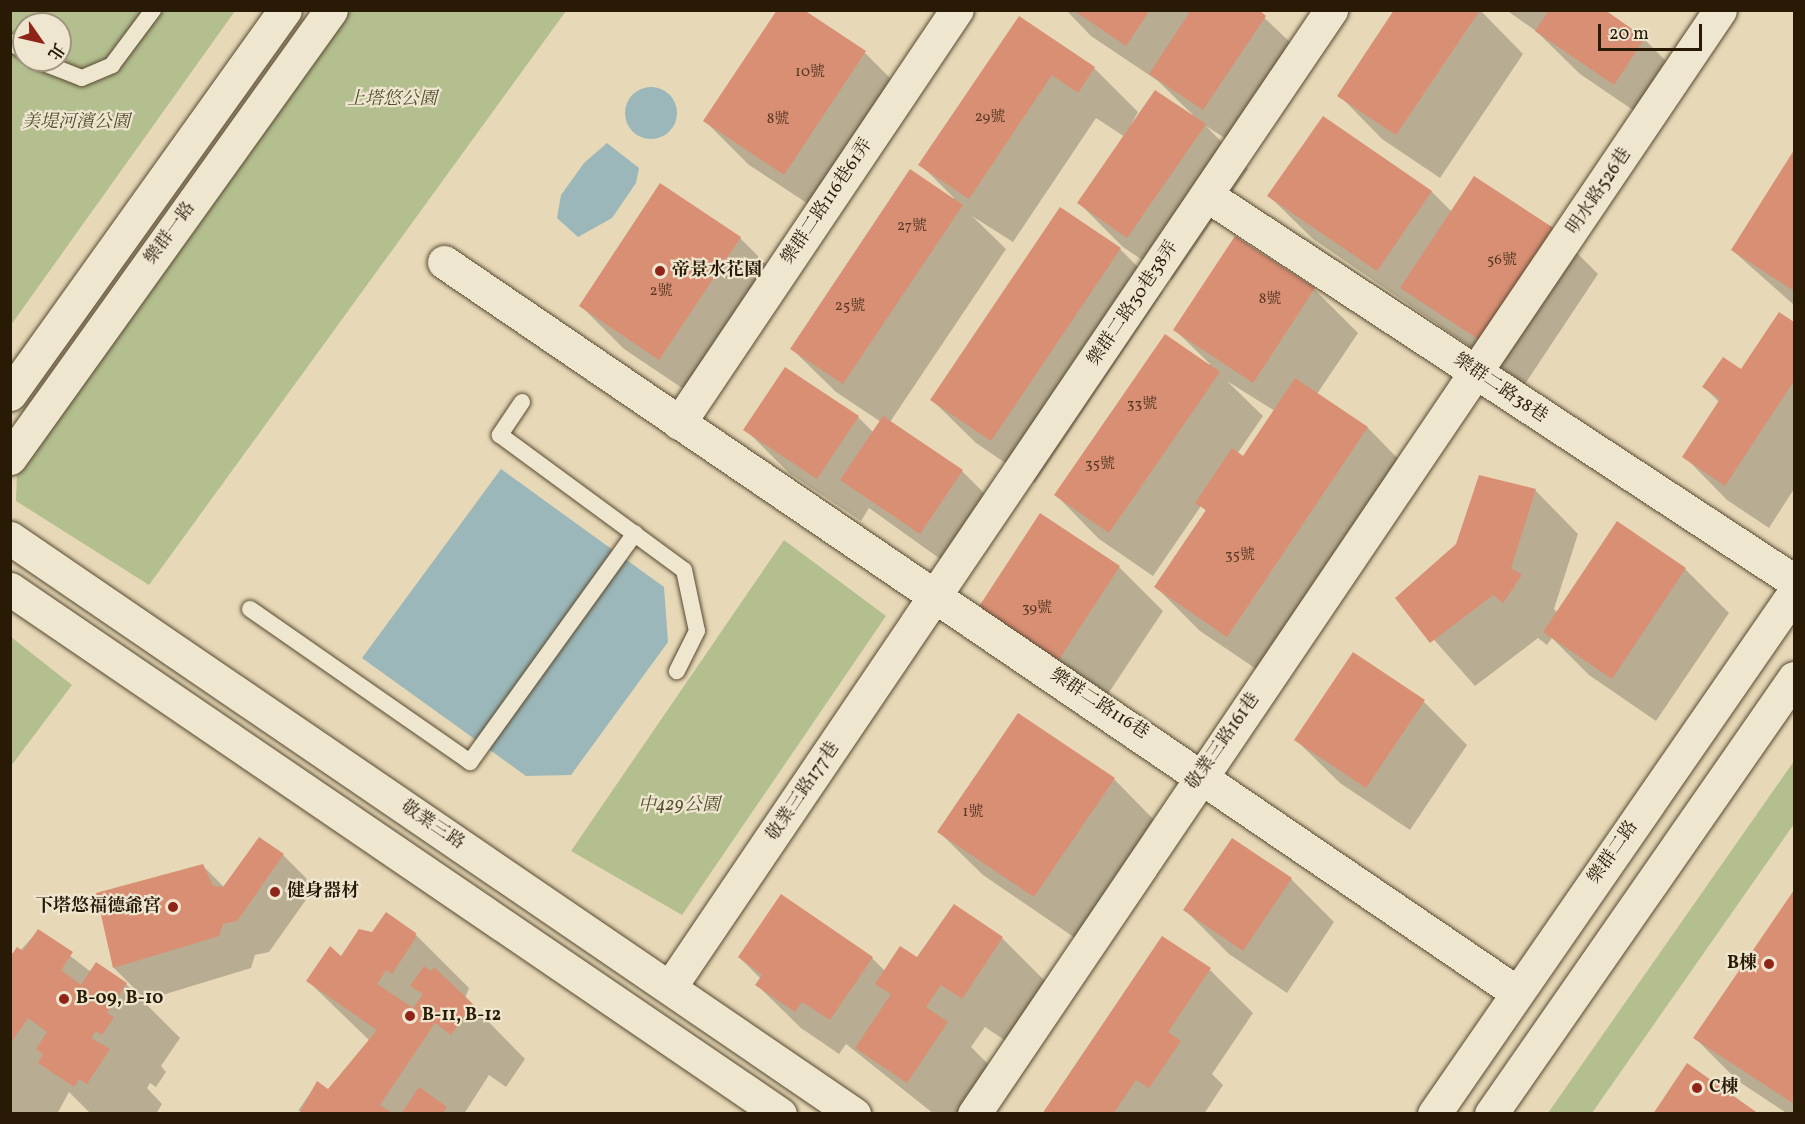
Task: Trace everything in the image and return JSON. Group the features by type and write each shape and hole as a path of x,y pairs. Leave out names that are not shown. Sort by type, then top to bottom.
{"street":[{"name":"樂群一路","path":"10,394 285,10"},
{"name":"樂群一路","path":"10,458 331,10"},
{"name":"樂群二路30巷38弄","path":"935,596 1208,196 1331,10"},
{"name":"明水路526巷","path":"1479,374 1720,10"},
{"name":"樂群二路116巷61弄","path":"678,423 954,12"},
{"name":"樂群二路38巷","path":"1208,196 1794,581"},
{"name":"樂群二路116巷","path":"444,262 678,423 1201,775 1516,992"},
{"name":"敬業三路161巷","path":"974,1113 1201,775 1479,374"},
{"name":"敬業三路","path":"10,538 854,1113"},
{"path":"10,589 780,1113"},
{"name":"樂群二路","path":"1434,1113 1794,593"},
{"name":"敬業三路177巷","path":"670,987 935,596"},
{"path":"1491,1113 1794,678"}],"lane":[{"path":"67,72 82,78 112,65 153,10"},
{"path":"522,402 500,435 684,570 697,631 677,671"},
{"path":"250,609 470,762 635,533"}],"green space":[{"name":"美堤河濱公園","path":"11,11 235,11 11,325"},
{"name":"上塔悠公園","path":"348,11 566,11 149,585 16,501 17,472"},
{"name":"中429公園","path":"784,540 886,616 682,915 571,851"},
{"path":"11,637 72,685 10,766"},
{"path":"1794,761 1794,824 1592,1113 1548,1113"}],"water":[{"path":"646,87 656,87 670,94 677,113 670,132 656,139 646,139 636,135 629,128 625,118 625,108 629,98 636,91"},
{"path":"607,143 639,168 636,183 612,218 578,237 557,218 561,195 584,163"},
{"path":"501,469 664,587 668,642 571,775 526,776 362,658"}],"building":[{"path":"777,10 804,10 866,51 784,175 703,121"},
{"path":"1073,10 1150,10 1126,46"},
{"path":"1191,10 1259,10 1266,16 1203,110 1149,74"},
{"path":"1394,10 1480,10 1396,135 1337,96"},
{"path":"1549,10 1605,10 1645,38 1614,85 1535,31"},
{"path":"1019,16 1095,67 1078,93 1052,75 969,199 918,165"},
{"path":"1155,90 1206,124 1127,238 1077,203"},
{"path":"1323,116 1432,191 1377,271 1267,196"},
{"path":"1794,150 1794,291 1731,250"},
{"path":"910,169 963,205 843,384 790,349"},
{"path":"1474,176 1555,229 1481,341 1400,288"},
{"name":"帝景水花園","path":"660,183 741,237 659,360 579,306"},
{"path":"1060,207 1121,248 991,441 930,400"},
{"path":"1235,236 1315,288 1253,383 1173,330"},
{"path":"1779,312 1794,322 1794,381 1725,486 1682,457 1720,399 1702,387 1723,357 1741,369"},
{"path":"1165,334 1220,372 1109,533 1054,495"},
{"path":"785,367 859,416 817,479 743,430"},
{"path":"1295,378 1368,427 1227,637 1154,587 1206,510 1195,503 1232,448 1243,456"},
{"path":"883,416 963,470 920,534 840,480"},
{"path":"1479,475 1536,489 1511,568 1522,575 1503,603 1493,595 1430,643 1395,598 1456,544"},
{"path":"1040,513 1120,566 1058,661 978,608"},
{"path":"1617,521 1686,568 1612,679 1543,632"},
{"path":"1353,652 1425,700 1366,788 1294,740"},
{"path":"1018,713 1115,778 1034,897 937,832"},
{"name":"下塔悠福德爺宮","path":"259,837 284,854 237,921 223,924 219,936 113,968 96,893 203,864 213,886 223,887"},
{"path":"1232,838 1292,878 1243,951 1183,910"},
{"name":"B棟","path":"1794,890 1794,1104 1693,1038"},
{"path":"781,894 873,957 830,1020 802,1002 795,1012 755,985 762,975 738,957"},
{"path":"954,904 1003,937 962,999 941,985 926,1007 948,1022 907,1083 855,1048 891,994 875,984 900,946 917,957"},
{"name":"B-11, B-12","path":"386,912 416,933 415,939 392,974 386,970 377,984 413,1008 423,994 410,986 424,966 431,971 434,967 473,1004 451,1035 435,1023 380,1105 393,1114 299,1114 317,1081 328,1089 377,1030 306,981 330,946 341,956 359,929 372,932"},
{"name":"B-09, B-10","path":"38,929 73,952 61,970 81,985 96,962 127,983 107,1013 114,1017 102,1035 96,1031 91,1038 110,1049 87,1084 79,1079 74,1087 38,1063 43,1054 36,1049 47,1032 28,1018 10,1044 10,957 17,947 23,951"},
{"path":"1162,936 1211,968 1168,1032 1181,1041 1149,1088 1136,1080 1113,1114 1042,1114"},
{"name":"C棟","path":"1687,1063 1759,1114 1653,1114"},
{"path":"419,1087 447,1107 442,1114 401,1114"}],"place":[{"name":"帝景水花園","path":"660,271"},
{"name":"健身器材","path":"275,892"},
{"name":"下塔悠福德爺宮","path":"173,907"},
{"name":"B棟","path":"1769,964"},
{"name":"B-09, B-10","path":"64,999"},
{"name":"B-11, B-12","path":"410,1016"},
{"name":"C棟","path":"1697,1088"}]}
